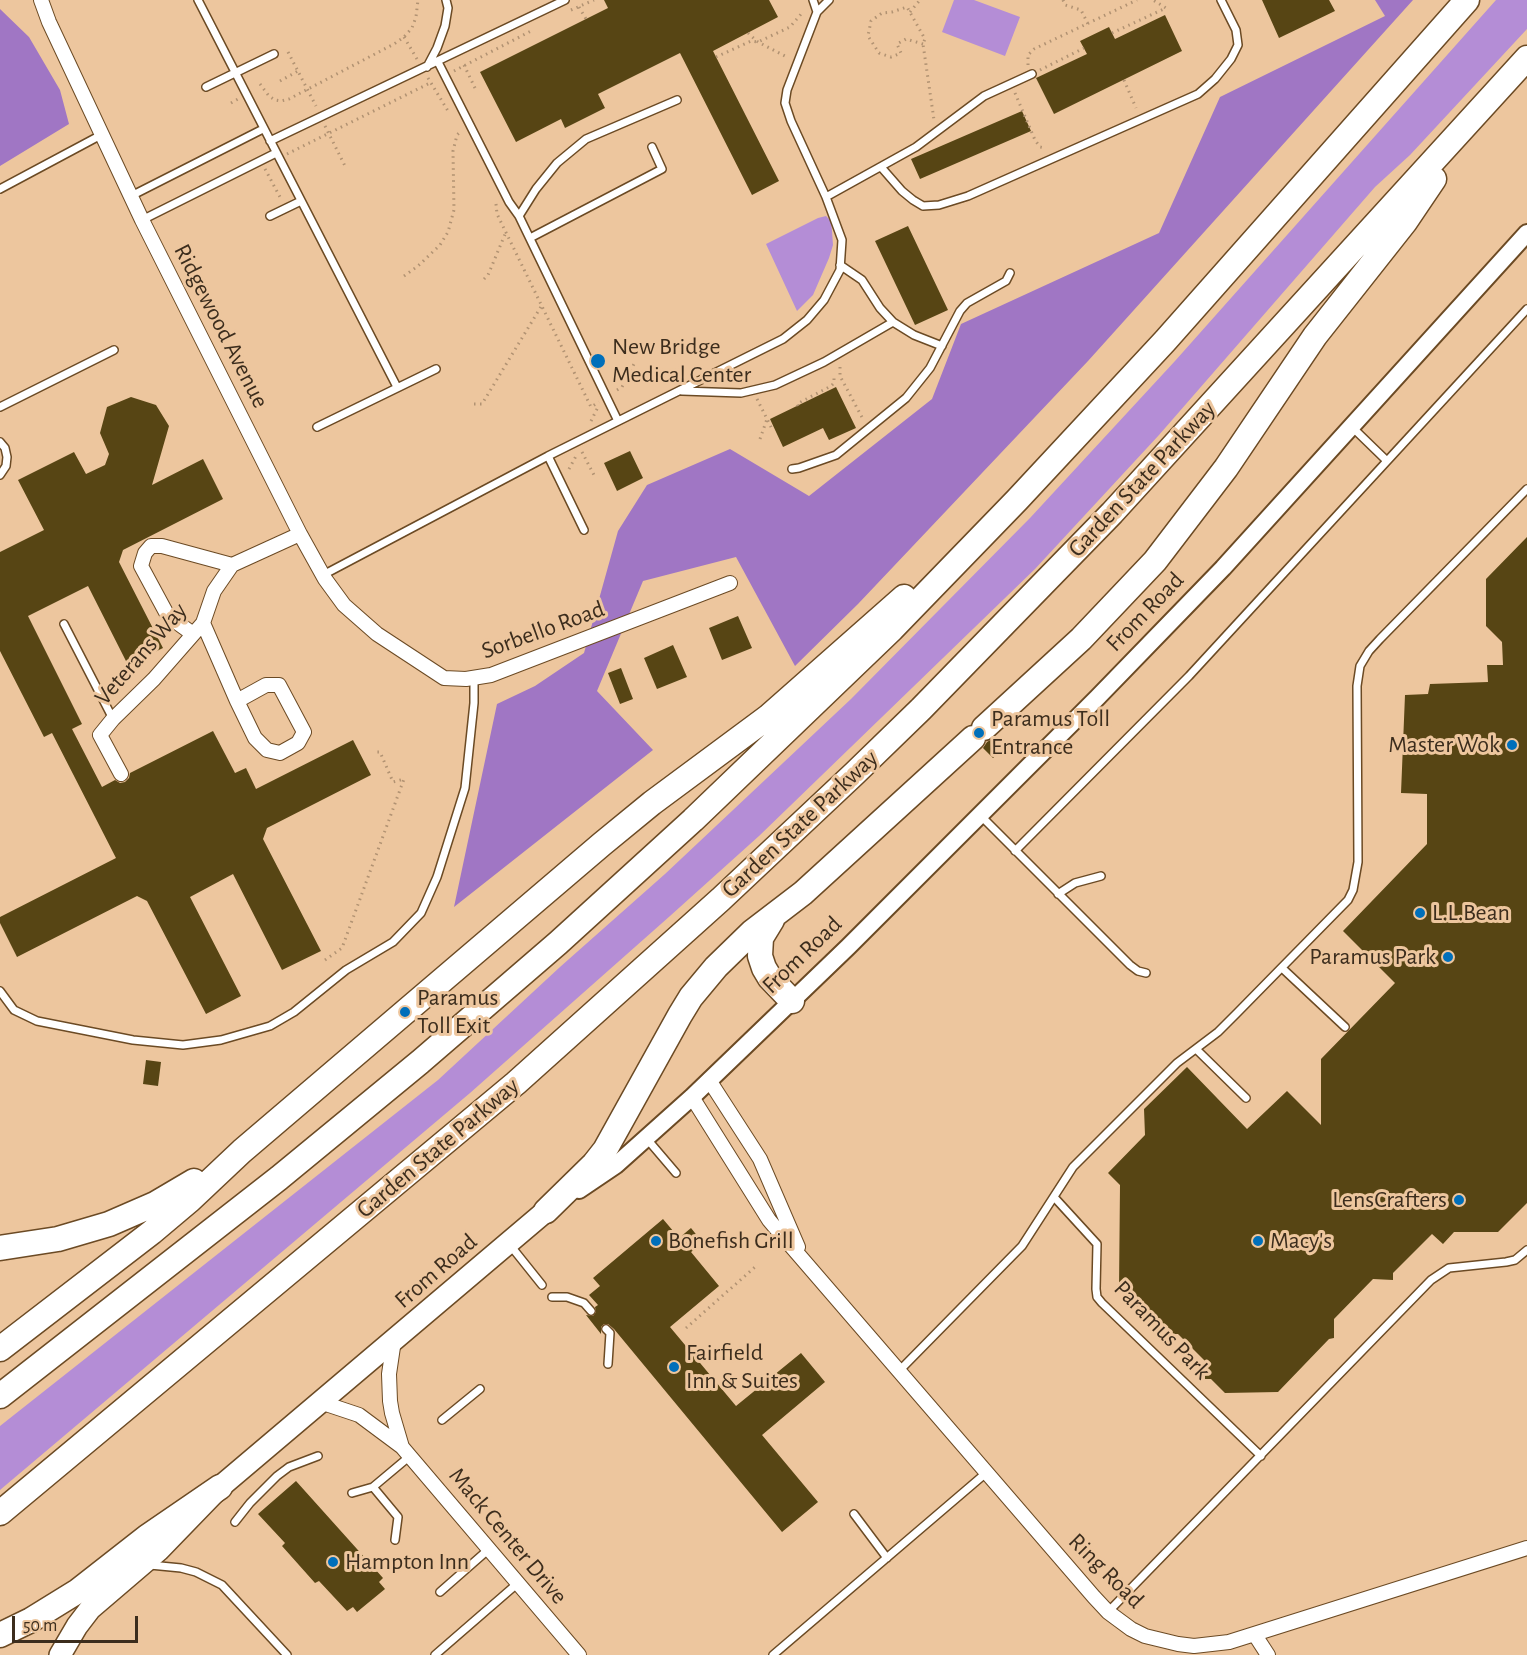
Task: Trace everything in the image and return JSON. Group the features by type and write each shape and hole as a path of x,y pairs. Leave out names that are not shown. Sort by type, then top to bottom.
{"highway":[{"path":"0,1396 279,1178 489,1003 624,883 742,772 892,629 1017,500 1173,333 1467,0"},
{"name":"Garden State Parkway","path":"0,1513 516,1083 721,899 854,774 921,709 1112,513 1527,58"},
{"path":"546,1211 594,1164 605,1150 670,1032 702,983 732,950 803,893 979,733 1081,639 1155,561 1226,468 1315,336 1405,222 1482,108"},
{"path":"0,1349 152,1232 242,1151 609,838 785,703 869,626 1017,500"},
{"path":"775,916 761,938 760,957 770,978 792,1001"},
{"path":"0,1248 58,1239 110,1224 182,1189 242,1151"},
{"path":"0,1635 31,1620 78,1591 147,1537 220,1487"}],"main road":[{"name":"From Road","path":"60,1655 90,1609 159,1550 220,1487 546,1211"}],"street":[{"name":"Ridgewood Avenue","path":"32,0 49,22"},
{"name":"Ridgewood Avenue","path":"41,0 49,22 142,220 300,534 323,576 344,605 377,634"},
{"name":"From Road","path":"546,1211 616,1165 647,1139 792,1001 980,815 1223,568 1527,233"},
{"path":"237,701 267,685 279,685 304,732 298,743 280,753 267,750 255,738 198,629 168,616 141,566 145,553 151,546 162,546 232,565 300,534"},
{"name":"Veterans Way","path":"121,774 100,735 198,629 214,591 232,565"},
{"name":"Sorbello Road","path":"377,634 444,678 474,678 491,675 730,583"},
{"path":"709,1080 760,1159 803,1260"},
{"name":"Ring Road","path":"692,1097 769,1220 1108,1612 1131,1629 1145,1636 1178,1644 1213,1645 1255,1635 1527,1548"},
{"name":"Mack Center Drive","path":"394,1340 389,1374 390,1401 406,1451"},
{"name":"Mack Center Drive","path":"320,1402 359,1415 406,1451 579,1655"},
{"path":"1255,1635 1268,1655"}],"lane":[{"path":"198,0 397,387"},
{"path":"425,68 437,48 445,26 448,8 446,0"},
{"path":"270,141 565,0"},
{"path":"813,0 818,12"},
{"path":"323,576 548,456 783,339 807,320 824,300 840,270 842,240 785,103 787,90 818,12 829,0"},
{"path":"881,167 902,191 923,206 939,205 970,195 1198,94 1215,80 1231,59 1238,45 1236,30 1221,0"},
{"path":"206,87 274,54"},
{"path":"438,62 509,201 519,216 618,421"},
{"path":"826,197 936,134 984,96 1032,74"},
{"path":"519,216 536,189 557,163 585,139 677,100"},
{"path":"131,196 263,129"},
{"path":"0,189 101,135"},
{"path":"530,238 662,169 652,147"},
{"path":"142,220 277,156"},
{"path":"270,216 301,201"},
{"path":"840,265 862,280 892,322 914,335 942,346"},
{"path":"792,469 836,455 906,398 930,368 960,311 967,303 1006,281 1010,273"},
{"path":"1015,851 1189,676 1527,309"},
{"path":"676,392 705,390 741,393 776,385 824,362 892,322"},
{"path":"0,407 114,350"},
{"path":"317,427 436,369"},
{"path":"1352,427 1387,461"},
{"path":"0,442 7,457 6,466 0,475"},
{"path":"548,456 584,530"},
{"path":"899,1371 1007,1263 1034,1230 1073,1167 1177,1063 1218,1032 1341,908 1353,891 1358,862 1357,686 1363,659 1527,489"},
{"path":"64,624 113,719"},
{"path":"0,991 14,1010 37,1021 133,1040 183,1045 221,1040 270,1026 294,1012 346,970 393,942 421,913 437,877 465,788 474,703 474,678"},
{"path":"980,815 1130,965 1146,973"},
{"path":"1058,894 1075,884 1101,876"},
{"path":"1282,968 1345,1027"},
{"path":"1196,1049 1246,1098"},
{"path":"647,1139 676,1173"},
{"name":"Paramus Park","path":"1054,1197 1097,1244 1097,1297 1261,1456"},
{"path":"508,1243 542,1285"},
{"path":"1108,1612 1440,1273 1456,1266 1515,1260 1527,1250"},
{"path":"552,1297 567,1297 584,1303 591,1311"},
{"path":"606,1329 610,1333 608,1364"},
{"path":"442,1420 480,1389"},
{"path":"352,1493 373,1487 406,1451"},
{"path":"235,1521 277,1476 289,1467 318,1456"},
{"path":"774,1655 986,1473"},
{"path":"373,1487 398,1517 395,1540"},
{"path":"854,1514 887,1558"},
{"path":"440,1592 489,1549"},
{"path":"142,1564 196,1572 222,1586 287,1655"},
{"path":"435,1655 518,1583"}],"path":[{"path":"260,84 275,100 289,99 404,37 412,28 418,0"},
{"path":"570,11 594,0"},
{"path":"910,12 920,0"},
{"path":"1063,0 1065,5 1081,10 1088,24"},
{"path":"1084,48 1032,74 1028,66 1028,55 1034,49 1137,0"},
{"path":"1112,33 1166,8 1153,0"},
{"path":"579,7 586,20"},
{"path":"923,44 906,39 897,44 901,53 891,57 879,53 868,36 871,21 882,13 907,7 910,12 925,39 923,44 936,134"},
{"path":"716,57 751,41 758,42 790,27 803,12"},
{"path":"280,197 264,166 277,156 464,66 540,26"},
{"path":"748,33 758,42 784,56"},
{"path":"404,37 425,68 430,82 449,112"},
{"path":"459,55 475,88"},
{"path":"280,81 298,71"},
{"path":"1124,80 1137,107 1128,112"},
{"path":"1010,84 1035,141 1043,149 1048,148"},
{"path":"404,276 440,245 448,232 454,210 453,151 457,135 461,132 466,140"},
{"path":"494,194 497,214 591,407 622,387 634,364"},
{"path":"484,279 489,275 506,232"},
{"path":"474,404 482,404 542,305"},
{"path":"842,364 839,373 866,425"},
{"path":"798,406 797,404 831,386 834,383 834,374 842,380"},
{"path":"756,398 772,429 774,428"},
{"path":"760,439 767,419"},
{"path":"569,469 576,456 583,452"},
{"path":"325,960 342,948 404,779 393,782 380,752 375,752"},
{"path":"686,1328 755,1267"}],"shaded area":[{"path":"954,0 974,0 1020,17 1005,56 942,32"},
{"path":"1375,0 1413,0 1088,361 858,604 795,666 736,557 643,581 597,691 653,750 454,907 497,704 535,686 584,653 618,531 647,485 730,449 809,496 932,399 961,324 1159,233 1220,97 1385,16"},
{"path":"1496,0 1527,0 1527,29 1410,155 1375,187 1159,435 1035,569 759,836 670,916 470,1093 0,1490 0,1426 438,1080 665,874 851,699 1030,518 1175,361"},
{"path":"0,9 29,37 60,90 69,124 0,166"},
{"path":"826,216 831,221 833,245 813,295 797,311 766,244"}],"building":[{"path":"604,0 769,0 778,17 713,51 779,181 752,195 680,53 598,94 605,108 565,128 561,119 516,142 480,72 608,8"},
{"path":"1262,0 1329,0 1335,11 1279,38"},
{"path":"1165,15 1182,51 1054,114 1036,78 1087,54 1080,41 1109,27 1115,39"},
{"path":"1022,111 1031,131 920,179 911,159"},
{"path":"908,226 948,310 915,325 875,241"},
{"path":"836,387 856,428 829,440 823,428 783,447 770,419"},
{"path":"131,397 156,405 169,426 152,485 203,459 223,499 123,550 119,562 163,648 128,665 88,586 28,616 82,724 72,729 102,787 115,780 120,783 125,782 130,773 213,731 235,773 246,768 256,789 353,740 371,775 267,828 263,839 321,951 282,970 233,874 190,897 241,996 206,1014 147,901 137,896 17,957 0,923 0,917 116,858 52,733 44,737 0,651 0,552 44,530 18,480 74,452 86,474 105,465 109,454 100,433 107,407"},
{"path":"630,451 643,478 617,491 604,463"},
{"name":"Paramus Park","path":"1527,537 1527,1203 1498,1232 1454,1232 1443,1244 1432,1234 1393,1273 1393,1280 1373,1279 1334,1319 1334,1338 1329,1339 1278,1392 1225,1393 1211,1379 1205,1379 1205,1361 1178,1334 1159,1334 1158,1328 1119,1289 1120,1185 1108,1173 1145,1135 1144,1109 1187,1067 1247,1129 1287,1091 1321,1125 1321,1059 1395,983 1343,931 1427,844 1427,794 1401,793 1405,695 1428,694 1430,684 1488,682 1487,665 1503,665 1502,642 1486,626 1486,579"},
{"path":"738,616 752,648 722,660 709,628"},
{"path":"673,645 687,677 657,689 644,658"},
{"path":"621,668 633,699 620,704 608,673"},
{"path":"994,738 1004,748 993,758 983,748"},
{"path":"146,1060 161,1062 158,1086 143,1084"},
{"name":"Fairfield Inn & Suites","path":"663,1219 679,1238 691,1228 703,1243 691,1252 719,1286 670,1327 736,1406 801,1353 825,1382 762,1435 818,1502 782,1532 614,1329 604,1324 601,1327 601,1334 586,1315 593,1316 596,1312 595,1307 598,1305 589,1295 600,1286 593,1278"},
{"name":"Hampton Inn","path":"296,1481 383,1578 379,1582 385,1589 357,1612 353,1607 347,1611 319,1581 315,1583 282,1546 285,1543 258,1514"}],"place":[{"name":"New Bridge Medical Center","path":"598,361"},
{"name":"Paramus Toll Entrance","path":"979,733"},
{"name":"Master Wok","path":"1512,745"},
{"name":"L.L.Bean","path":"1420,913"},
{"name":"Paramus Park","path":"1448,957"},
{"name":"Paramus Toll Exit","path":"405,1012"},
{"name":"LensCrafters","path":"1459,1200"},
{"name":"Bonefish Grill","path":"656,1241"},
{"name":"Macy's","path":"1258,1241"},
{"name":"Fairfield Inn & Suites","path":"674,1367"},
{"name":"Hampton Inn","path":"333,1562"}]}
